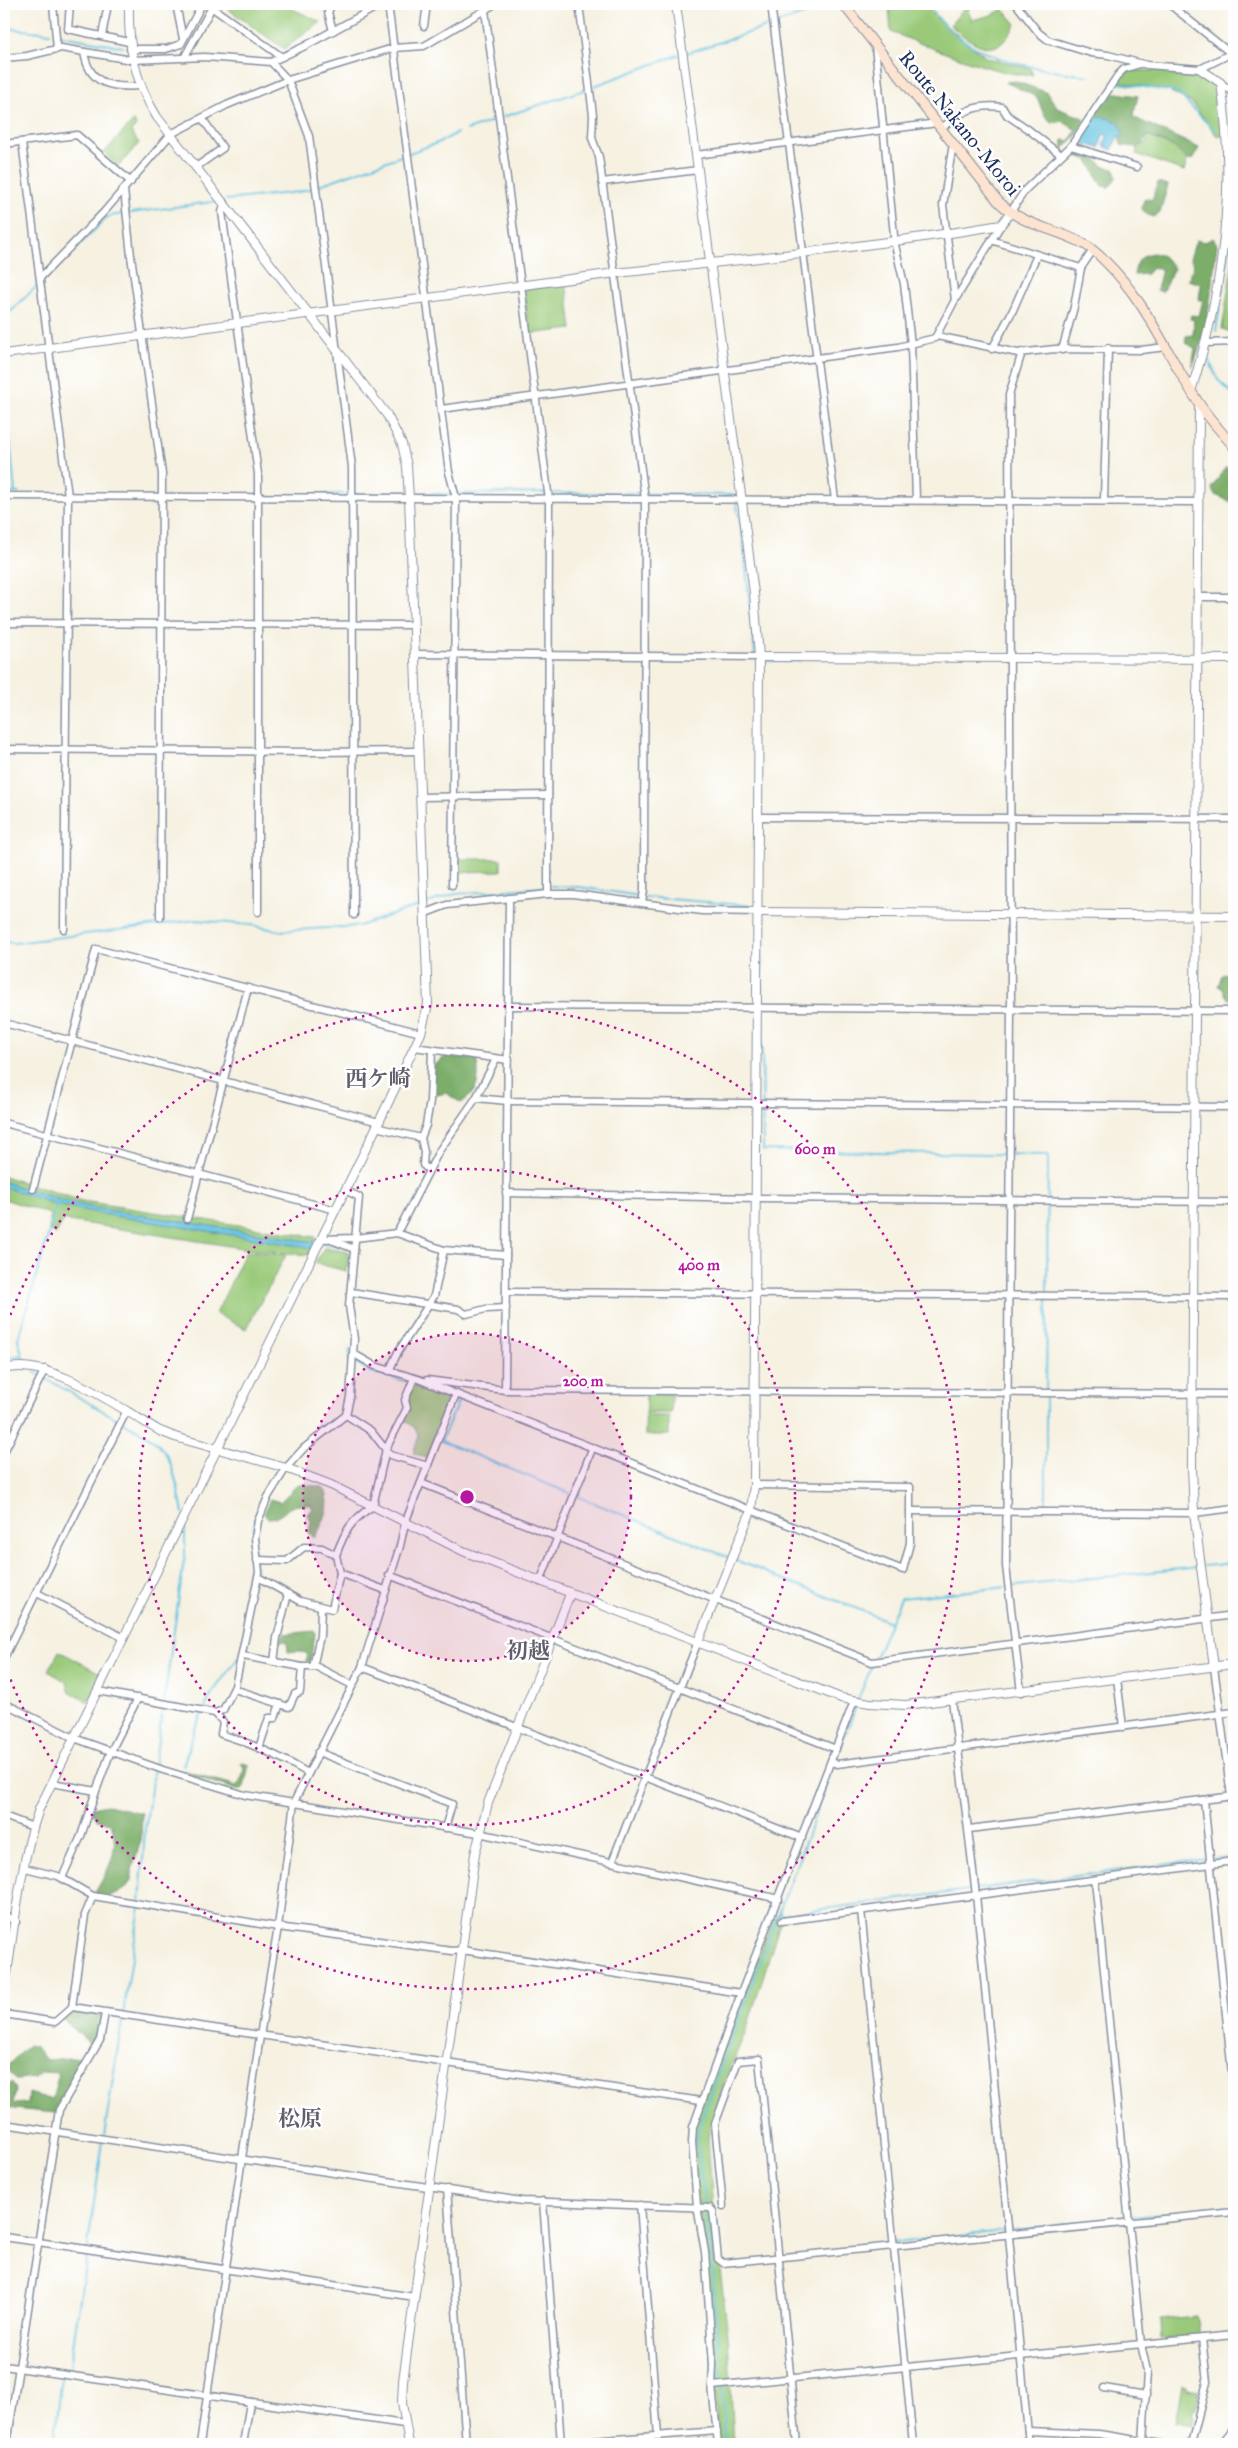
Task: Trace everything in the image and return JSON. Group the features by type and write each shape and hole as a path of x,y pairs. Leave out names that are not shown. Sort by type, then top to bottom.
{"main road":[{"name":"Route Nakano-Moroi","path":"843,4 1010,213 1025,221 1083,243 1093,250 1131,290 1144,308 1199,404 1234,447"}],"street":[{"path":"54,4 57,49"},
{"path":"70,4 68,30 102,36 130,45 166,49 176,47 183,40 202,4"},
{"path":"102,36 108,4"},
{"path":"4,1992 33,1826 52,1783 217,1448 314,1252 323,1239 421,1033 428,1004 409,498 407,466 397,430 336,347 157,117 140,86 132,60 130,4"},
{"path":"176,4 183,40"},
{"path":"332,4 328,12 333,31"},
{"path":"4,58 57,49 132,60 205,57 271,62 382,4"},
{"path":"388,4 449,472 456,498 452,885"},
{"path":"424,26 427,4"},
{"path":"40,278 124,190 171,134 227,105 288,80 393,48 424,46 495,4"},
{"path":"579,4 593,115 592,138 598,150 645,499 644,890 642,903"},
{"path":"612,1862 751,1511 754,1485 759,657 754,593 676,4"},
{"path":"771,4 835,500"},
{"path":"1016,4 1038,32 1048,40 1091,53 1108,55 1141,64 1200,69 1234,54 1169,4"},
{"path":"184,58 209,6 282,57"},
{"path":"485,10 549,500 548,894"},
{"path":"875,44 882,131 911,345 916,499"},
{"path":"84,52 86,62 96,78 114,86 140,86"},
{"path":"271,62 288,80 309,136 352,467 354,915"},
{"path":"937,336 955,300 991,240 1025,190 1071,146 1118,75 1124,69 1141,64"},
{"path":"1200,69 1234,93"},
{"path":"1191,391 1212,320 1227,206 1226,117 1221,83"},
{"path":"696,155 788,142 939,126 966,110 983,106 1002,107 1007,116 1029,130 1061,155"},
{"path":"196,167 223,148 202,118"},
{"path":"4,144 77,135 131,182"},
{"path":"22,142 68,496 64,929"},
{"path":"953,144 943,205 955,300"},
{"path":"1071,146 1137,168"},
{"path":"602,182 698,170"},
{"path":"124,190 131,256 144,336 162,474 160,917"},
{"path":"225,203 222,212 258,474 258,912"},
{"path":"4,354 616,273 711,264 946,234 1001,225"},
{"path":"991,240 1081,268"},
{"path":"1062,350 1074,307 1081,268 1093,250"},
{"path":"992,349 1014,310 1037,255"},
{"path":"442,409 817,359 911,345 937,336 992,349 1022,352 1108,348 1141,350 1166,347"},
{"path":"1206,343 1234,342"},
{"path":"1104,500 1108,348"},
{"path":"1021,1692 1006,1566 1006,1510 1011,1011 1009,914 1010,395 1022,352"},
{"path":"969,1829 1233,1796 1220,1714 1192,1488 1199,404"},
{"path":"4,496 741,501 916,499 1198,502"},
{"path":"1197,596 1234,597"},
{"path":"4,623 414,625"},
{"path":"414,654 1234,659"},
{"path":"4,749 257,752 419,751"},
{"path":"421,797 548,796"},
{"path":"758,817 1009,817 1099,820 1234,819"},
{"path":"426,913 446,905 548,894 573,894 702,911 1234,916"},
{"path":"505,1390 509,898"},
{"path":"34,1189 96,949 421,1033"},
{"path":"187,1219 248,988"},
{"path":"509,1006 1011,1011 1234,1011"},
{"path":"4,1023 223,1079 421,1138"},
{"path":"414,1047 508,1060"},
{"path":"429,1170 423,1165 424,1152 421,1138 426,1125 430,1101 432,1051"},
{"path":"397,1233 439,1150 476,1098 496,1059"},
{"path":"476,1098 508,1101 756,1104 1234,1107"},
{"path":"4,1122 336,1210"},
{"path":"215,1714 223,1710 234,1689 258,1577 254,1538 258,1521 268,1497 286,1468 304,1448 346,1415 350,1397 354,1354 349,1306 359,1197 345,1190"},
{"path":"506,1193 756,1198 1234,1202"},
{"path":"323,1239 355,1238 397,1233 444,1250 506,1254"},
{"path":"323,1239 354,1249"},
{"path":"389,1372 398,1352 434,1296 444,1250"},
{"path":"350,1292 458,1309 466,1314 486,1309 506,1308"},
{"path":"506,1292 1234,1298"},
{"path":"354,1354 389,1372 416,1378 505,1390 1234,1394"},
{"path":"4,1369 22,1366 45,1369 175,1437 286,1468 331,1485 462,1551 697,1644 826,1693 854,1701 906,1705 1234,1664"},
{"path":"4,1452 45,1369"},
{"path":"416,1378 903,1570 910,1543 910,1487 754,1485"},
{"path":"258,1577 300,1601 332,1609 340,1573 336,1555 352,1521 372,1506 386,1449 407,1408 406,1400 416,1378"},
{"path":"200,2444 278,1926 294,1802 362,1667 400,1546 404,1523 456,1394"},
{"path":"4,1658 126,1412"},
{"path":"346,1415 371,1431 390,1455 428,1466"},
{"path":"540,1582 592,1449"},
{"path":"420,1483 872,1662 1234,1615"},
{"path":"910,1511 1006,1510 1194,1513 1234,1508"},
{"path":"257,1560 287,1561 304,1547 322,1548 336,1555"},
{"path":"340,1573 386,1590"},
{"path":"390,1575 836,1749"},
{"path":"37,1593 124,1638"},
{"path":"274,1662 277,1638 288,1594"},
{"path":"409,2444 404,2424 403,2381 479,1833 488,1803 570,1594"},
{"path":"313,1667 320,1636 321,1607"},
{"path":"242,1656 302,1667 317,1667 352,1685"},
{"path":"234,1689 289,1707 295,1694 300,1692 302,1667"},
{"path":"362,1667 802,1838"},
{"path":"1117,1679 1123,1726"},
{"path":"98,1691 215,1714 223,1722 221,1734 259,1748 308,1773"},
{"path":"62,1878 81,1836 111,1750 138,1698"},
{"path":"952,1700 969,1829 1022,2356 1029,2442 1014,2444"},
{"path":"718,2444 705,2252 692,2142 693,2126 854,1701"},
{"path":"4,1703 74,1738 222,1789 245,1795 479,1833 779,1899"},
{"path":"259,1748 269,1718 275,1718 280,1704"},
{"path":"831,1762 837,1764 1234,1712"},
{"path":"318,1752 364,1772 452,1804 445,1828"},
{"path":"52,1783 96,1791"},
{"path":"1204,1800 1234,2093"},
{"path":"4,1816 33,1826"},
{"path":"782,1921 1234,1861"},
{"path":"25,1868 47,1872 62,1878 93,1896 278,1926 452,1951 462,1950 742,1993"},
{"path":"1095,1880 1141,2344 1147,2371 1143,2443"},
{"path":"4,2014 55,2022 72,2007 85,1915 93,1896"},
{"path":"861,1910 913,2444"},
{"path":"4,1915 16,1922"},
{"path":"72,2007 701,2101"},
{"path":"8,2444 59,2110 100,2040 106,2013"},
{"path":"723,2206 716,2118 738,2061 759,2059 789,2380 797,2444"},
{"path":"4,2124 522,2200 699,2206 710,2208 713,2211 718,2259 723,2263 1234,2212"},
{"path":"448,2189 466,2444"},
{"path":"543,2201 561,2444"},
{"path":"640,2205 658,2436"},
{"path":"4,2237 415,2297"},
{"path":"705,2252 717,2251"},
{"path":"713,2386 1234,2335"},
{"path":"1191,2444 1207,2382 1202,2338"},
{"path":"4,2366 404,2424"},
{"path":"1104,2388 1146,2395"},
{"path":"244,2444 250,2403"},
{"path":"1221,2444 1234,2428"},
{"path":"555,2444 717,2430"},
{"path":"1028,2431 1099,2434 1143,2443 1161,2444"}],"green space":[{"path":"225,4 281,4 321,22 284,49 229,10"},
{"path":"968,4 971,4 968,11 972,20 992,15 1003,9 1016,24 1002,43 988,47 981,46 967,39 950,25"},
{"path":"889,7 927,7 935,17 987,58 1030,68 1033,75 1019,75 983,66 891,32"},
{"path":"1187,70 1204,75 1219,84 1223,136 1217,136 1192,103 1169,91 1116,81 1125,71"},
{"path":"1015,81 1046,92 1059,109 1084,118 1082,127 1072,140 1062,150 1063,140 1070,141 1076,130 1062,121 1052,123 1044,115 1037,97 1005,82"},
{"path":"1109,92 1138,96 1133,117 1199,148 1193,159 1187,160 1174,147 1147,135 1140,146 1121,145 1116,127 1093,119 1096,109"},
{"path":"134,120 136,126 131,132 139,143 118,167 104,153"},
{"path":"1146,135 1174,147 1187,160 1184,171 1136,154 1138,147 1147,142"},
{"path":"1087,153 1105,167 1115,169 1116,178 1109,187 1102,186 1088,160 1070,154"},
{"path":"1158,182 1168,185 1160,212 1154,217 1146,214 1141,208 1145,198 1152,200"},
{"path":"1213,238 1217,244 1209,307 1203,337 1192,367 1195,348 1185,343 1186,336 1193,335 1194,320 1190,319 1191,315 1199,316 1203,300 1199,300 1201,284 1188,280 1194,265 1190,259 1196,240 1205,242"},
{"path":"1153,253 1163,256 1174,268 1162,292 1157,290 1162,269 1152,268 1147,274 1134,275 1139,260"},
{"path":"1234,255 1234,333 1222,329"},
{"path":"566,282 572,329 529,334 524,289"},
{"path":"1226,467 1234,473 1234,503 1215,495 1212,488"},
{"path":"457,859 501,859 501,871 457,872"},
{"path":"1234,971 1234,999 1228,999 1222,988 1218,986 1222,975"},
{"path":"446,1056 477,1059 477,1084 472,1094 461,1103 446,1093 437,1095 434,1086 433,1066"},
{"path":"4,1176 82,1201 316,1237 308,1255 255,1250 63,1220 56,1234 49,1230 50,1214 4,1199"},
{"path":"324,1248 349,1252 346,1271 315,1263"},
{"path":"246,1251 286,1255 246,1329 216,1314"},
{"path":"411,1385 450,1400 427,1458 413,1453 419,1436 414,1427 405,1420"},
{"path":"646,1393 672,1394 671,1413 648,1413 648,1416 669,1416 669,1435 645,1435"},
{"path":"302,1484 323,1487 328,1499 324,1519 314,1538 309,1533 311,1521 307,1514 313,1509 310,1504 294,1506 273,1518 267,1518 264,1514 270,1499 280,1502 296,1486"},
{"path":"314,1631 310,1664 305,1664 308,1654 299,1651 288,1652 287,1641 279,1642 284,1634"},
{"path":"59,1651 102,1674 88,1702 69,1691 67,1682 48,1671"},
{"path":"240,1762 249,1765 244,1787 240,1791 181,1772 185,1771 237,1786 244,1771"},
{"path":"107,1805 142,1813 141,1840 132,1870 132,1880 124,1890 106,1898 93,1896 111,1861 114,1833 111,1823 97,1820 91,1808"},
{"path":"780,1911 781,1920 747,2028 724,2083 708,2137 713,2211 728,2335 734,2444 718,2444 709,2305 698,2212 693,2127 723,2042 772,1922"},
{"path":"77,2008 105,2013 100,2040 89,2043 61,2017"},
{"path":"28,2045 36,2047 46,2060 81,2057 84,2065 55,2113 15,2109 6,2106 7,2088 12,2082 16,2090 13,2104 28,2103 29,2093 52,2100 59,2073 42,2072 35,2078 17,2080 5,2068"},
{"path":"1196,2316 1199,2335 1161,2339 1160,2320"},
{"path":"1182,2385 1187,2386 1187,2389 1199,2391 1196,2408 1194,2408 1192,2415 1194,2416 1193,2426 1175,2423"}],"water":[{"path":"1098,117 1111,119 1119,123 1124,138 1118,136 1112,150 1103,146 1107,137 1106,134 1103,135 1099,148 1077,142 1091,121"},
{"path":"4,1182 64,1201 95,1208 314,1242 312,1248 108,1215 57,1205 4,1187"}],"waterway":[{"path":"929,4 942,22 958,37 978,49 999,58 1021,64 1089,76"},
{"path":"778,23 817,10"},
{"path":"687,53 769,26"},
{"path":"4,28 50,33"},
{"path":"58,35 123,47"},
{"path":"594,86 678,55"},
{"path":"1118,83 1177,92 1215,131"},
{"path":"503,117 587,89"},
{"path":"467,130 495,120"},
{"path":"317,186 440,142 457,133"},
{"path":"1216,331 1228,257 1234,184"},
{"path":"226,200 299,192 313,188"},
{"path":"41,281 109,216 219,201"},
{"path":"4,318 38,285"},
{"path":"1209,360 1218,380 1234,395"},
{"path":"4,377 15,493"},
{"path":"4,493 19,493"},
{"path":"411,494 546,493"},
{"path":"551,493 641,493"},
{"path":"314,494 406,494"},
{"path":"646,494 735,495 743,539 755,655"},
{"path":"762,661 799,661"},
{"path":"551,886 579,887 640,896"},
{"path":"427,903 455,894 546,887"},
{"path":"645,897 755,906"},
{"path":"4,942 15,943 196,920 251,925 280,931 359,926 421,905"},
{"path":"761,919 763,1150 1048,1155 1047,1294"},
{"path":"27,1365 18,1339 57,1205"},
{"path":"322,1243 340,1246"},
{"path":"1046,1391 1047,1298"},
{"path":"349,1362 350,1349"},
{"path":"4,1359 22,1355"},
{"path":"354,1361 370,1372 409,1382"},
{"path":"34,1372 119,1420"},
{"path":"414,1383 452,1397"},
{"path":"1046,1396 1046,1506"},
{"path":"456,1399 459,1400 441,1441 730,1558"},
{"path":"339,1417 345,1406"},
{"path":"123,1422 149,1437 166,1454 176,1479 183,1513"},
{"path":"256,1571 253,1542 256,1517 265,1493 282,1469"},
{"path":"164,1701 185,1553 185,1522"},
{"path":"735,1560 890,1622"},
{"path":"1204,1566 1234,1563"},
{"path":"874,1660 901,1598 1199,1567"},
{"path":"183,1766 195,1728 212,1693 238,1658"},
{"path":"858,1700 872,1665"},
{"path":"835,1760 857,1704"},
{"path":"140,1902 145,1830 163,1706"},
{"path":"705,2205 697,2141 702,2118 834,1765"},
{"path":"1212,1859 1234,1856"},
{"path":"778,1915 1207,1859"},
{"path":"104,2136 140,1907"},
{"path":"69,2374 103,2141"},
{"path":"1131,2217 1234,2207"},
{"path":"706,2210 726,2444"},
{"path":"865,2246 1126,2218"},
{"path":"54,2444 62,2376"}],"district":[{"name":"西ケ崎","path":"378,1078"},
{"name":"初越","path":"528,1650"},
{"name":"松原","path":"300,2118"}]}
